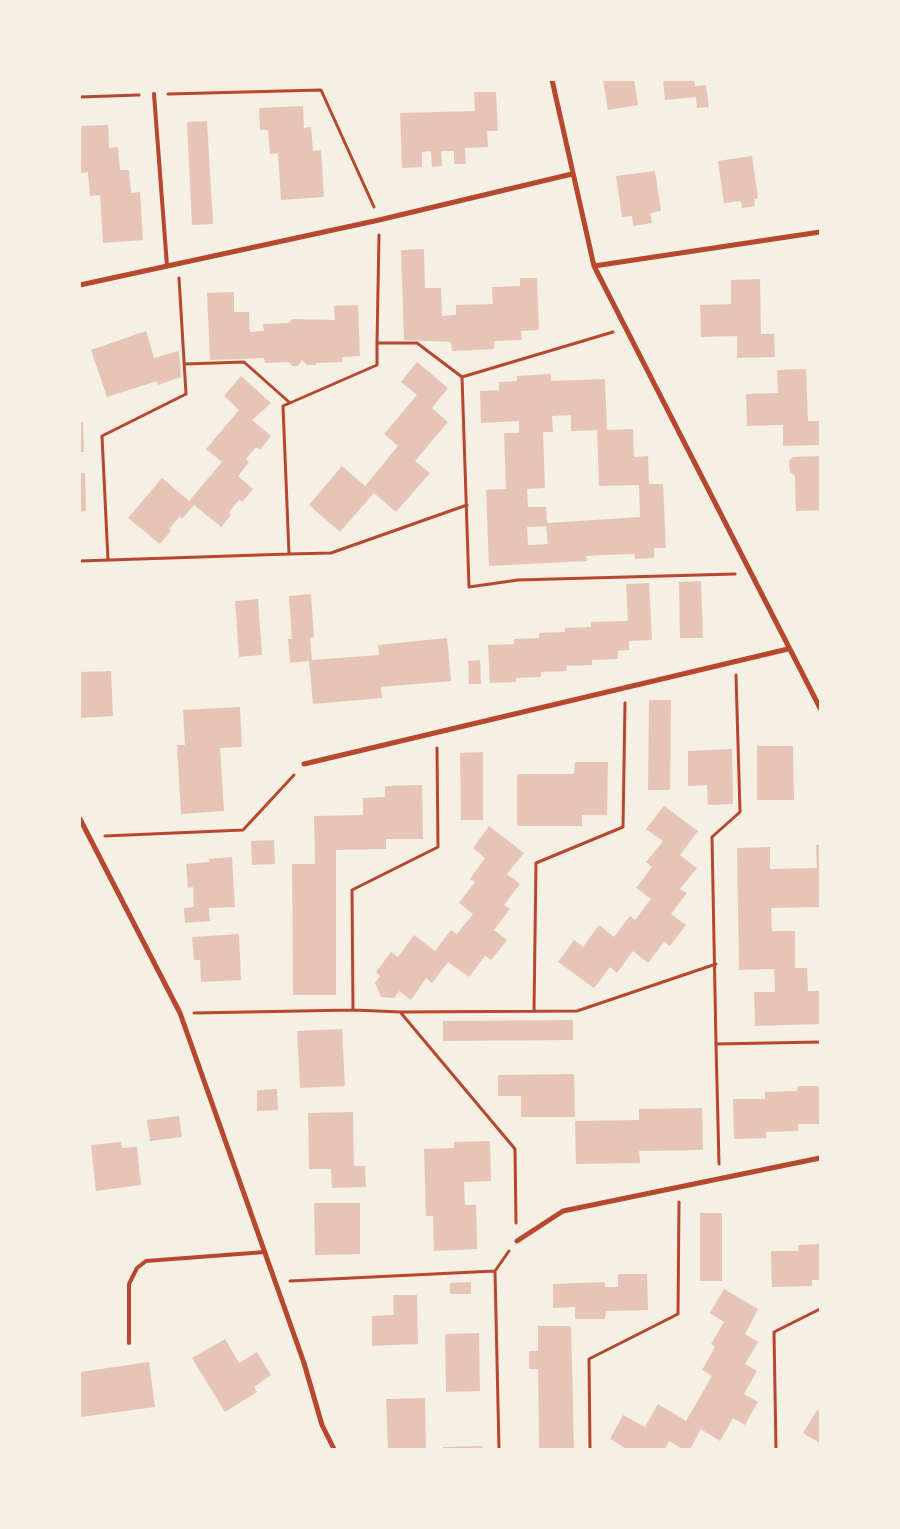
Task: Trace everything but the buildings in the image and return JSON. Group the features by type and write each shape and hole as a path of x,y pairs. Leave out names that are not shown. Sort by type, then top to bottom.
{"street":[{"path":"552,80 594,266 752,574 788,649 820,708"},
{"path":"80,285 379,220 572,174"},
{"path":"594,266 820,232"},
{"path":"304,764 788,649"},
{"path":"80,820 180,1013 304,1363 322,1425 334,1449"},
{"path":"517,1241 563,1211 820,1158"}],"lane":[{"path":"154,94 167,266"},
{"path":"128,1343 129,1284 137,1268 146,1261 265,1252"}],"path":[{"path":"80,98 154,94 321,90 379,220 377,366 283,406 289,554"},
{"path":"108,560 102,436 186,394 178,263"},
{"path":"462,377 626,328"},
{"path":"377,344 417,343 462,377"},
{"path":"185,364 244,362 289,402"},
{"path":"462,377 469,587 518,580 752,574"},
{"path":"80,561 331,553 467,505"},
{"path":"719,1180 712,837 740,812 736,662"},
{"path":"534,1011 536,864 623,827 626,688"},
{"path":"353,1010 352,890 438,847 437,733"},
{"path":"89,836 244,830 304,764"},
{"path":"180,1013 353,1010 401,1012 577,1011 716,964"},
{"path":"401,1012 516,1150 517,1241 495,1270 499,1449"},
{"path":"716,1044 820,1042"},
{"path":"590,1449 590,1359 678,1314 679,1188"},
{"path":"275,1282 495,1270"},
{"path":"776,1449 774,1332 820,1309"}]}
